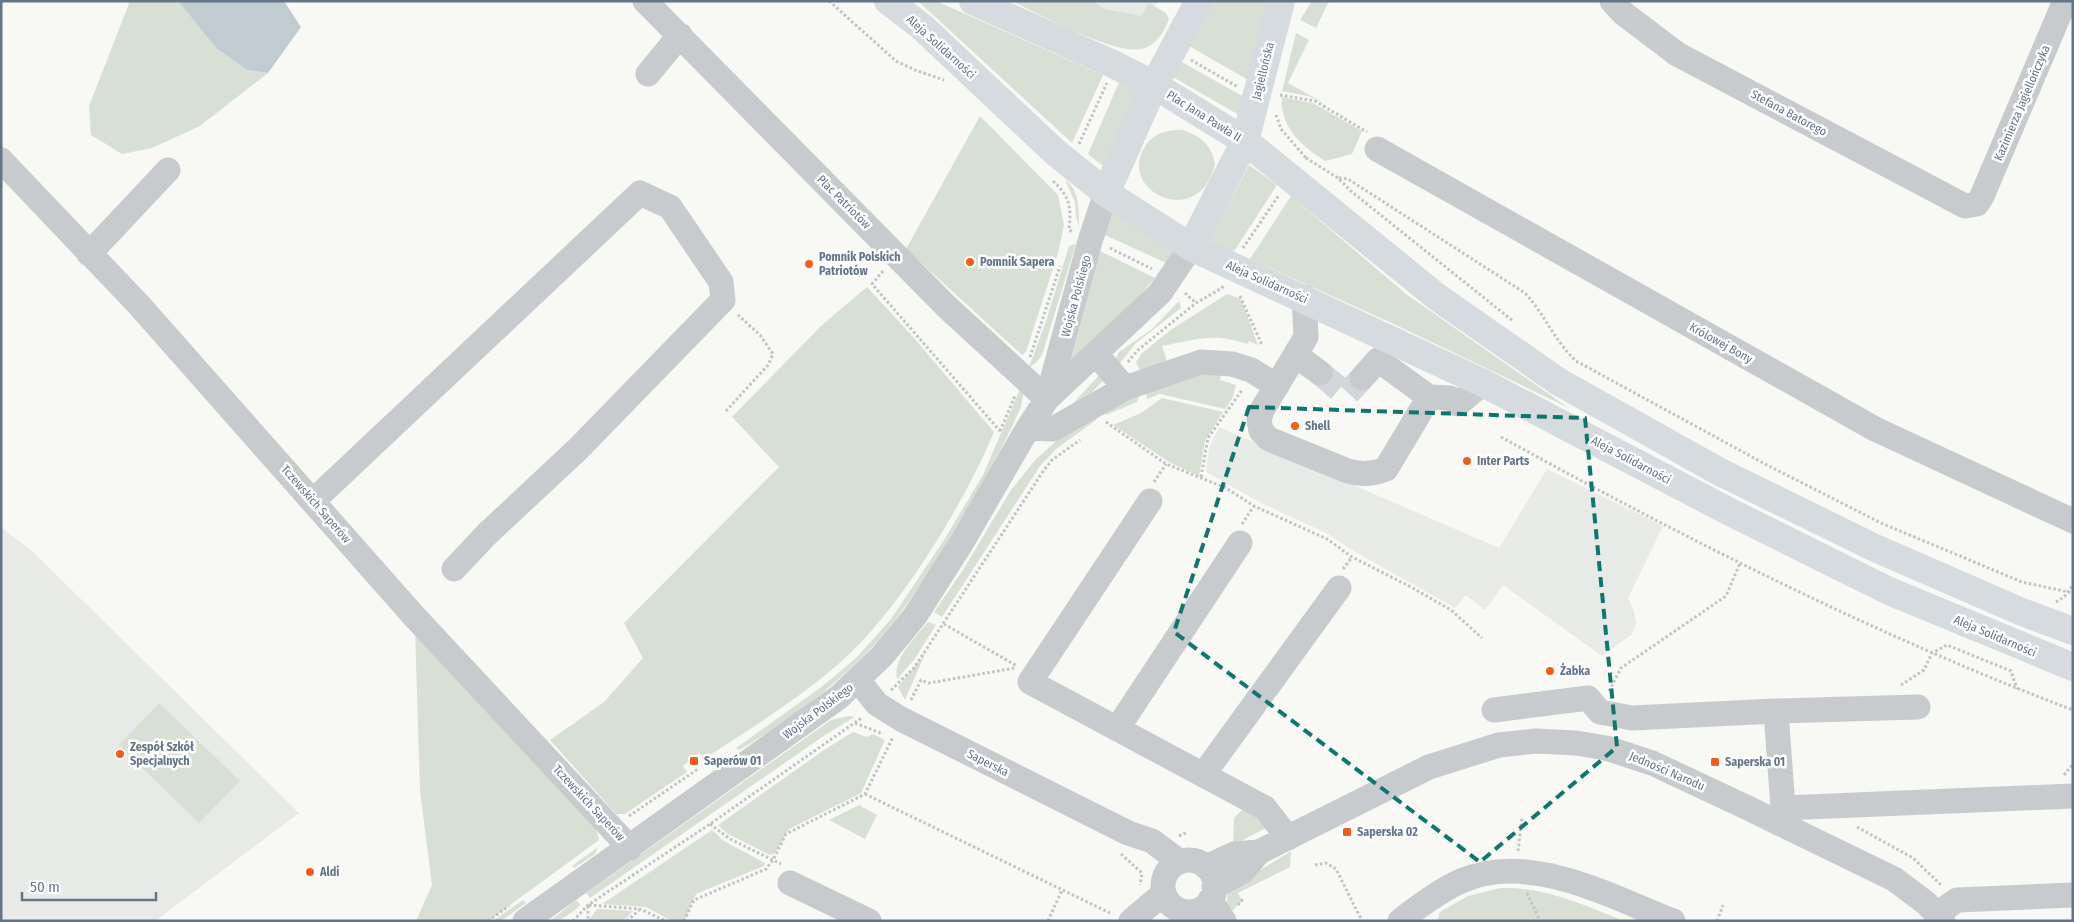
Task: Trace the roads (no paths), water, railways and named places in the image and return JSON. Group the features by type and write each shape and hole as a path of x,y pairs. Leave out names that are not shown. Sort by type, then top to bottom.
{"main road":[{"name":"Aleja Solidarności","path":"888,1 922,27 1067,162 1106,193"},
{"path":"973,1 1115,65 1154,85 1199,1"},
{"name":"Jagiellońska","path":"1245,142 1272,100 1281,1"},
{"name":"Plac Jana Pawła II","path":"1106,193 1154,85 1245,142 1191,247"},
{"path":"1245,142 1298,168 1437,297 1559,382 1720,472 1875,548 2022,612 2070,617"},
{"path":"1106,193 1191,247"},
{"name":"Aleja Solidarności","path":"1191,247 1228,284 1304,297 1483,383 1730,512 1889,591 2073,667"}],"street":[{"name":"Plac Patriotów","path":"645,1 896,255 1047,399"},
{"name":"Stefana Batorego","path":"1612,1 1623,14 1677,54 1965,206 1977,204"},
{"name":"Kazimierza Jagiellończyka","path":"1977,204 2065,1"},
{"path":"648,74 680,36"},
{"name":"Królowej Bony","path":"1374,142 1875,430 2073,521"},
{"name":"Tczewskich Saperów","path":"1,160 139,306 413,615 630,848"},
{"path":"89,254 168,170"},
{"path":"313,501 640,193 670,207 721,282 723,300 578,449 488,534 454,569"},
{"name":"Wojska Polskiego","path":"1047,399 1076,236 1106,193"},
{"name":"Wojska Polskiego","path":"518,913 630,848 839,697 858,680 898,639 921,608 1047,399 1160,293 1191,247"},
{"path":"1304,297 1301,346 1260,414 1260,426 1264,435 1357,474 1386,469 1428,397"},
{"path":"1301,346 1320,373"},
{"path":"1096,354 1125,388"},
{"path":"1362,378 1378,360 1428,397 1450,398 1458,404 1483,383"},
{"path":"1028,428 1053,429 1125,388 1194,363 1214,361 1251,370 1277,386"},
{"path":"1150,501 1030,682 1266,808 1288,838"},
{"path":"1117,729 1240,543"},
{"path":"1203,775 1339,588"},
{"name":"Saperska","path":"858,680 877,704 901,719 1142,853 1224,921"},
{"path":"1503,709 1588,698 1600,712 1632,718 1918,707"},
{"path":"1776,712 1780,815 2073,796"},
{"name":"Jedności Narodu","path":"1136,916 1191,892 1234,854 1259,852 1429,767 1500,745 1536,741 1589,745 1632,755 1780,815 1894,880 1926,903 1945,912"},
{"path":"1400,921 1442,890 1462,880 1508,870 1562,879 1673,921"},
{"path":"790,883 869,921"},
{"path":"1945,912 2073,895"}],"tunnel":[{"path":"1320,373 1346,395 1362,378"}],"place":[{"name":"Pomnik Sapera","path":"970,262"},
{"name":"Pomnik Polskich Patriotów","path":"809,264"},
{"name":"Shell","path":"1295,426"},
{"name":"Inter Parts","path":"1467,461"},
{"name":"Żabka","path":"1550,671"},
{"name":"Zespół Szkół Specjalnych","path":"120,754"},
{"name":"Saperów 01","path":"694,761"},
{"name":"Saperska 01","path":"1715,762"},
{"name":"Saperska 02","path":"1347,832"},
{"name":"Aldi","path":"310,872"}]}
